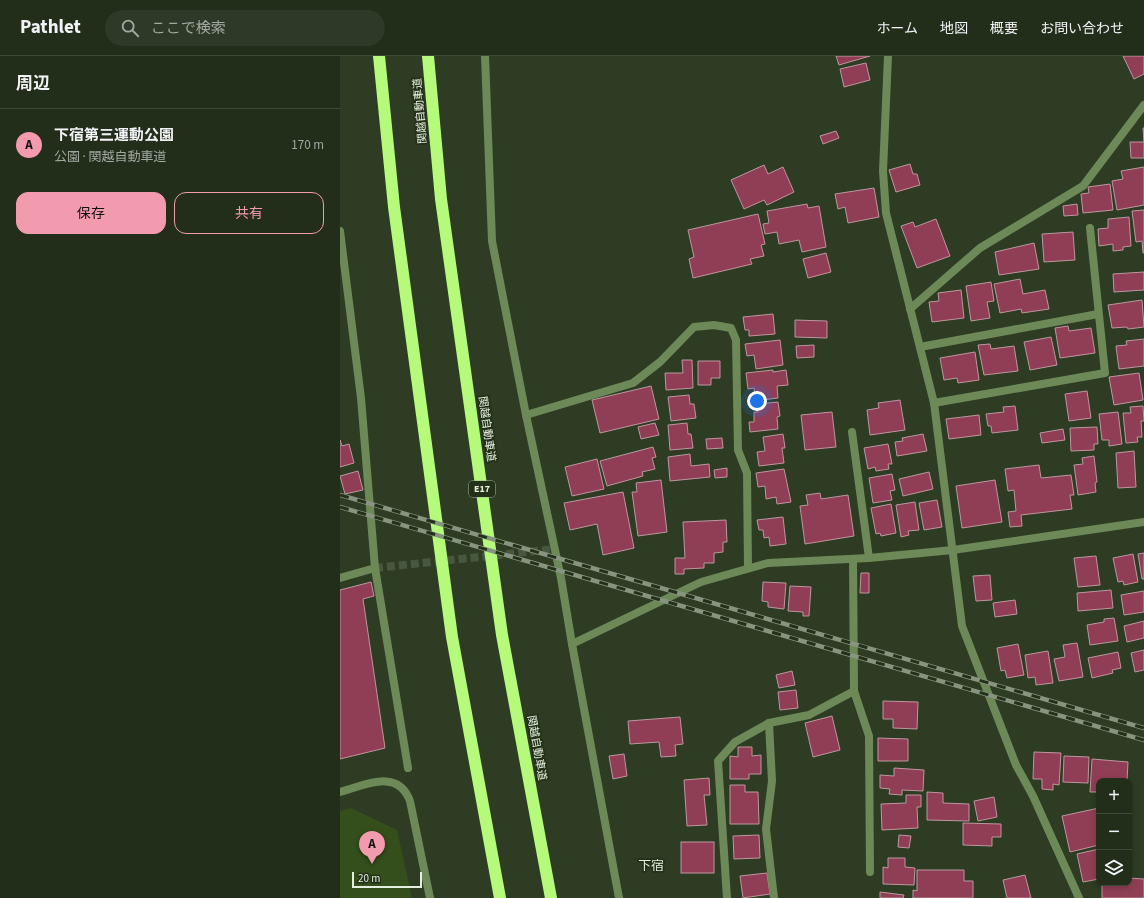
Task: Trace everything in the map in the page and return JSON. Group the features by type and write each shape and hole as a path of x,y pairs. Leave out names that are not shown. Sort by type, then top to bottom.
{"highway":[{"path":"379,56 394,207 452,637 500,898"},
{"name":"関越自動車道","path":"428,56 441,199 502,635 551,898"}],"street":[{"path":"485,56 492,240 526,415 558,564 619,898"},
{"path":"888,56 883,171 886,213 934,403 962,626 1016,765 1033,796 1079,898"},
{"path":"910,309 980,248 1083,186 1144,105"},
{"path":"934,403 1104,373 1090,228"},
{"path":"340,231 361,398 375,568 408,768"},
{"path":"920,347 1098,314"},
{"path":"526,415 633,383 660,362 694,327 714,325 731,328 736,340 738,450 747,473 748,568"},
{"path":"852,432 869,558"},
{"path":"572,644 701,582 768,563 869,558 953,550 1144,522"},
{"path":"853,559 854,691 869,736 870,872"},
{"path":"340,578 375,568"},
{"path":"727,898 718,761 735,742 769,723 809,715 854,691"},
{"path":"769,723 772,781 766,829 774,898"},
{"path":"340,792 388,781 398,785 407,792 430,898"}],"green space":[{"path":"351,808 397,830 412,898 340,898 340,811"}],"building":[{"path":"836,56 870,56 839,65"},
{"path":"1123,56 1144,56 1144,74 1134,79"},
{"path":"866,63 870,80 844,87 840,69"},
{"path":"836,131 839,138 823,144 820,136"},
{"path":"1130,142 1144,142 1144,158 1131,158"},
{"path":"910,164 913,174 917,174 920,185 896,192 889,170"},
{"path":"764,165 768,174 783,167 794,192 767,205 764,200 744,209 731,180"},
{"path":"1144,167 1144,205 1117,210 1112,181 1123,179 1121,171"},
{"path":"1110,184 1113,210 1083,213 1081,194 1089,193 1088,187"},
{"path":"874,188 879,217 848,223 845,207 838,209 835,194"},
{"path":"807,204 808,208 819,206 826,247 802,252 799,240 779,244 777,232 765,234 763,224 769,223 767,211"},
{"path":"1077,204 1078,215 1064,216 1063,206"},
{"path":"1144,210 1143,253 1142,241 1136,242 1132,211"},
{"path":"758,214 765,244 761,245 764,256 750,259 752,264 693,278 689,259 694,257 688,230"},
{"path":"1129,217 1131,246 1123,247 1123,250 1113,251 1113,244 1099,246 1098,229 1108,228 1108,219"},
{"path":"936,219 950,256 917,268 901,226 913,222 915,227"},
{"path":"1073,232 1075,260 1044,262 1042,234"},
{"path":"1034,243 1039,269 999,275 995,252"},
{"path":"826,253 831,272 808,278 803,259"},
{"path":"1144,272 1144,290 1114,292 1113,274"},
{"path":"1020,279 1023,294 1045,290 1049,309 1022,313 1021,309 1000,313 994,284"},
{"path":"991,282 994,301 987,302 990,318 971,321 966,286"},
{"path":"961,290 964,318 932,322 929,302 939,301 938,293"},
{"path":"1142,300 1144,327 1128,329 1127,327 1112,328 1108,305"},
{"path":"773,314 775,334 749,336 749,330 745,330 743,317"},
{"path":"795,320 827,321 827,338 795,337"},
{"path":"1068,326 1069,331 1091,328 1095,353 1060,358 1055,328"},
{"path":"1051,337 1057,365 1030,370 1024,342"},
{"path":"1144,339 1144,366 1119,369 1116,346 1127,345 1126,341"},
{"path":"780,340 783,365 756,369 754,355 747,356 745,344"},
{"path":"990,344 991,349 1014,346 1018,371 984,375 978,345"},
{"path":"814,345 814,357 797,358 796,346"},
{"path":"975,352 979,380 958,383 957,378 944,380 940,358"},
{"path":"682,360 692,360 693,388 666,390 665,373 683,373"},
{"path":"698,361 720,361 720,378 711,378 711,385 698,385"},
{"path":"773,370 773,372 786,370 788,385 777,386 778,398 762,400 761,394 755,395 754,388 748,389 746,373"},
{"path":"1139,373 1143,400 1114,405 1109,377"},
{"path":"651,386 659,419 600,433 592,400"},
{"path":"1087,391 1091,418 1069,421 1065,394"},
{"path":"689,395 690,404 694,404 696,418 671,421 668,397"},
{"path":"900,400 905,430 870,435 867,410 879,408 878,403"},
{"path":"778,402 780,416 777,417 778,429 750,432 749,422 754,422 754,412 758,412 758,404"},
{"path":"1015,406 1018,430 992,433 991,426 988,426 986,414 1004,412 1003,407"},
{"path":"1143,406 1144,421 1141,421 1142,437 1137,437 1138,442 1126,443 1123,413 1131,413 1130,407"},
{"path":"832,412 836,447 805,450 801,415"},
{"path":"1118,412 1122,444 1109,446 1109,440 1102,440 1099,414"},
{"path":"979,415 981,435 949,439 946,419"},
{"path":"655,423 659,435 641,439 638,427"},
{"path":"687,423 688,434 691,434 693,448 670,450 668,425"},
{"path":"1097,427 1098,444 1094,444 1094,450 1071,451 1070,428"},
{"path":"1063,429 1065,440 1042,443 1040,433"},
{"path":"783,434 785,448 782,448 784,463 759,466 757,452 765,451 763,437"},
{"path":"923,434 927,451 897,456 895,442 903,441 902,438"},
{"path":"722,438 723,448 707,449 706,439"},
{"path":"340,440 342,446 349,444 354,463 340,467"},
{"path":"888,444 892,464 888,464 889,469 876,471 875,467 868,469 864,448"},
{"path":"653,447 656,457 652,458 655,469 642,472 643,476 607,486 600,461"},
{"path":"1134,451 1136,487 1118,488 1116,453"},
{"path":"690,454 691,466 709,464 710,477 670,481 668,457"},
{"path":"1094,456 1097,482 1095,483 1096,492 1078,495 1074,465 1083,464 1082,458"},
{"path":"597,459 604,489 572,496 565,467"},
{"path":"1039,465 1041,478 1071,475 1074,495 1070,495 1072,509 1021,515 1022,526 1010,527 1008,512 1016,511 1014,490 1008,491 1005,469"},
{"path":"727,468 727,477 715,478 714,470"},
{"path":"784,469 791,502 777,504 776,497 766,499 765,486 758,487 756,473"},
{"path":"358,471 363,490 345,494 340,476"},
{"path":"929,472 933,489 903,496 899,479"},
{"path":"892,474 895,490 890,491 892,500 873,503 869,478"},
{"path":"661,480 667,532 638,536 632,492 637,492 636,483"},
{"path":"995,480 1002,522 962,528 956,486"},
{"path":"623,492 634,548 603,555 597,524 570,530 564,503"},
{"path":"820,493 821,499 848,495 854,536 805,544 800,506 808,505 806,495"},
{"path":"937,500 942,527 924,530 919,503"},
{"path":"915,502 919,530 908,531 909,535 901,537 896,505"},
{"path":"891,504 896,533 881,536 880,533 876,534 871,508"},
{"path":"783,517 786,544 770,546 769,537 764,538 763,530 759,530 757,520"},
{"path":"726,520 727,542 723,542 723,552 714,553 714,563 704,563 704,568 684,569 684,574 675,574 675,558 685,558 683,522"},
{"path":"1144,553 1144,579 1142,579 1138,554"},
{"path":"1133,554 1138,582 1124,585 1123,581 1118,582 1113,558"},
{"path":"1096,556 1100,585 1078,587 1074,558"},
{"path":"861,573 869,573 869,593 860,593"},
{"path":"990,575 992,600 976,601 973,576"},
{"path":"371,582 374,596 363,599 385,748 340,759 340,590"},
{"path":"763,582 786,583 784,609 768,607 768,602 762,601"},
{"path":"790,586 811,587 809,616 803,616 803,612 788,611"},
{"path":"1111,590 1113,608 1078,611 1077,593"},
{"path":"1144,591 1144,612 1124,615 1121,595"},
{"path":"1015,600 1017,614 995,617 993,603"},
{"path":"1114,618 1118,641 1090,645 1087,625 1104,622 1104,619"},
{"path":"1144,621 1144,638 1127,642 1124,626"},
{"path":"1077,643 1083,677 1059,681 1054,659 1065,657 1063,645"},
{"path":"1018,644 1024,675 1007,678 1005,670 1001,671 997,648"},
{"path":"1144,650 1144,670 1135,672 1131,653"},
{"path":"1048,651 1053,683 1036,685 1035,677 1028,678 1025,655"},
{"path":"1118,652 1121,668 1112,670 1113,673 1092,678 1088,658"},
{"path":"792,671 795,685 779,688 776,675"},
{"path":"796,690 798,708 780,710 778,692"},
{"path":"883,701 918,702 917,729 893,728 893,719 883,719"},
{"path":"832,716 840,750 813,757 805,723"},
{"path":"680,717 683,744 675,745 676,756 661,757 659,742 630,744 628,721"},
{"path":"878,738 908,739 908,761 878,761"},
{"path":"738,747 752,747 752,756 761,755 761,774 749,774 749,779 730,779 730,756 738,757"},
{"path":"1034,752 1061,753 1059,785 1053,784 1053,790 1042,789 1042,779 1033,779"},
{"path":"624,754 627,776 613,779 609,756"},
{"path":"1064,756 1089,757 1088,783 1063,782"},
{"path":"1092,759 1128,762 1127,778 1096,778 1096,792 1090,792"},
{"path":"894,768 924,770 923,791 902,790 902,795 889,794 890,789 880,788 880,775 894,776"},
{"path":"709,778 710,795 704,795 707,825 687,826 684,780"},
{"path":"730,785 745,785 745,792 758,792 759,824 730,824"},
{"path":"927,792 943,793 943,803 969,804 969,821 927,820"},
{"path":"906,795 921,795 921,807 917,807 918,828 882,830 881,804 906,803"},
{"path":"994,797 997,817 978,821 974,801"},
{"path":"1096,809 1096,846 1070,852 1062,816"},
{"path":"963,823 1001,824 1001,837 992,837 992,846 963,845"},
{"path":"759,835 760,858 734,859 733,836"},
{"path":"899,835 911,836 909,848 898,847"},
{"path":"681,842 714,842 714,873 681,873"},
{"path":"1096,850 1096,880 1083,882 1077,854"},
{"path":"888,858 905,858 905,867 915,868 914,885 883,884 883,867 888,868"},
{"path":"917,870 964,870 964,881 973,881 973,898 913,898 913,890 917,891"},
{"path":"767,873 770,894 743,898 740,876"},
{"path":"1025,875 1031,898 1007,898 1003,880"},
{"path":"1132,878 1144,879 1144,898 1102,898 1102,886 1132,886"},
{"path":"880,892 904,895 903,898 880,898"}],"tunnel":[{"path":"375,568 555,549"}],"railway":[{"path":"340,495 1144,728"},
{"path":"340,507 1144,740"}],"place":[{"name":"下宿第三運動公園","path":"372,864"}],"district":[{"name":"下宿","path":"651,866"}]}
